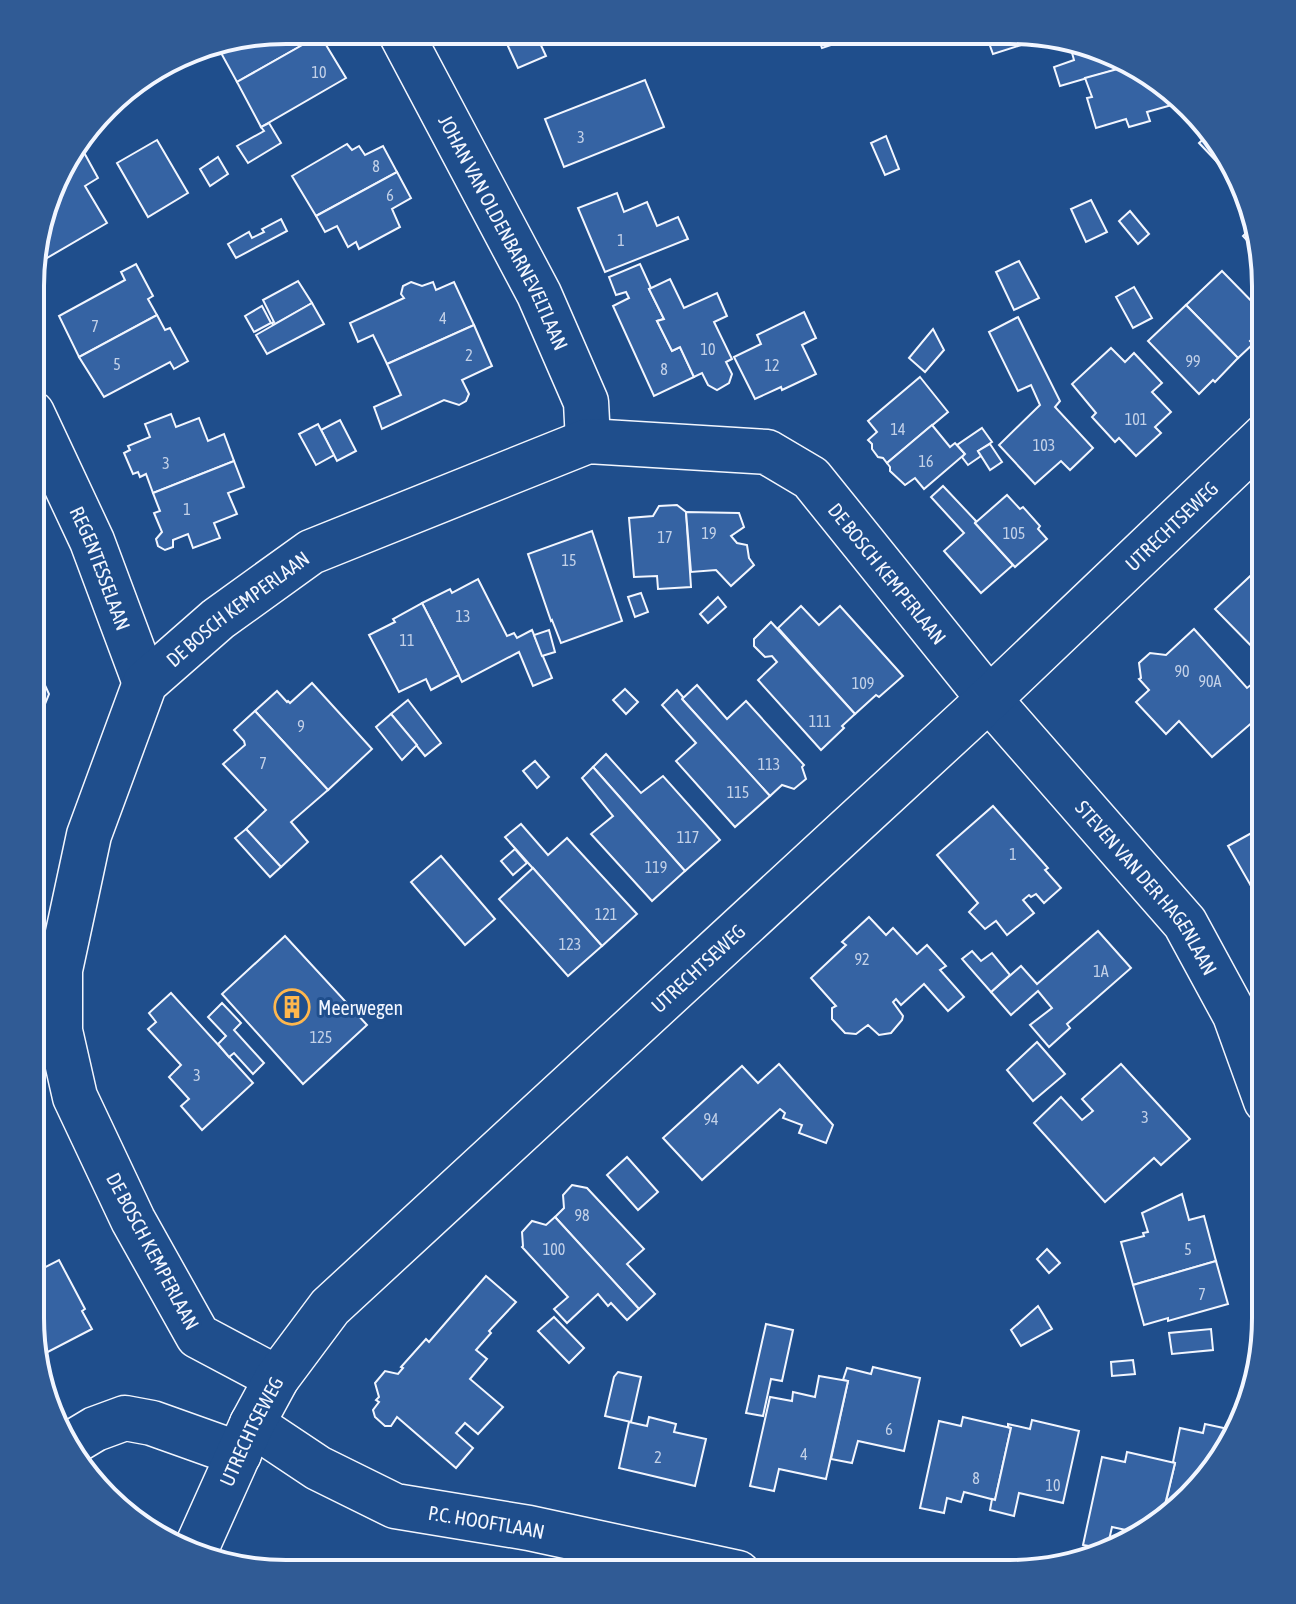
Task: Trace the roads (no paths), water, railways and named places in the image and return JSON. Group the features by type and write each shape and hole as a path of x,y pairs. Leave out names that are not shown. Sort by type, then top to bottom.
{"street":[{"name":"JOHAN VAN OLDENBARNEVELTLAAN","path":"407,45 539,294 586,402 588,441"},
{"name":"REGENTESSELAAN","path":"44,439 92,541 145,683"},
{"name":"DE BOSCH KEMPERLAAN","path":"277,1378 198,1336 133,1220 45,1031 89,835 145,683 218,619 311,552 588,441 767,452 811,478 989,699"},
{"name":"UTRECHTSEWEG","path":"199,1543 277,1378 330,1307 989,699 1252,448"},
{"name":"STEVEN VAN DER HAGENLAAN","path":"989,699 1185,923 1235,1015 1251,1060"},
{"name":"P.C. HOOFTLAAN","path":"77,1440 95,1429 125,1418 246,1439 318,1468 395,1506 529,1528 673,1559"}],"place":[{"name":"Meerwegen","path":"292,1007"}]}
